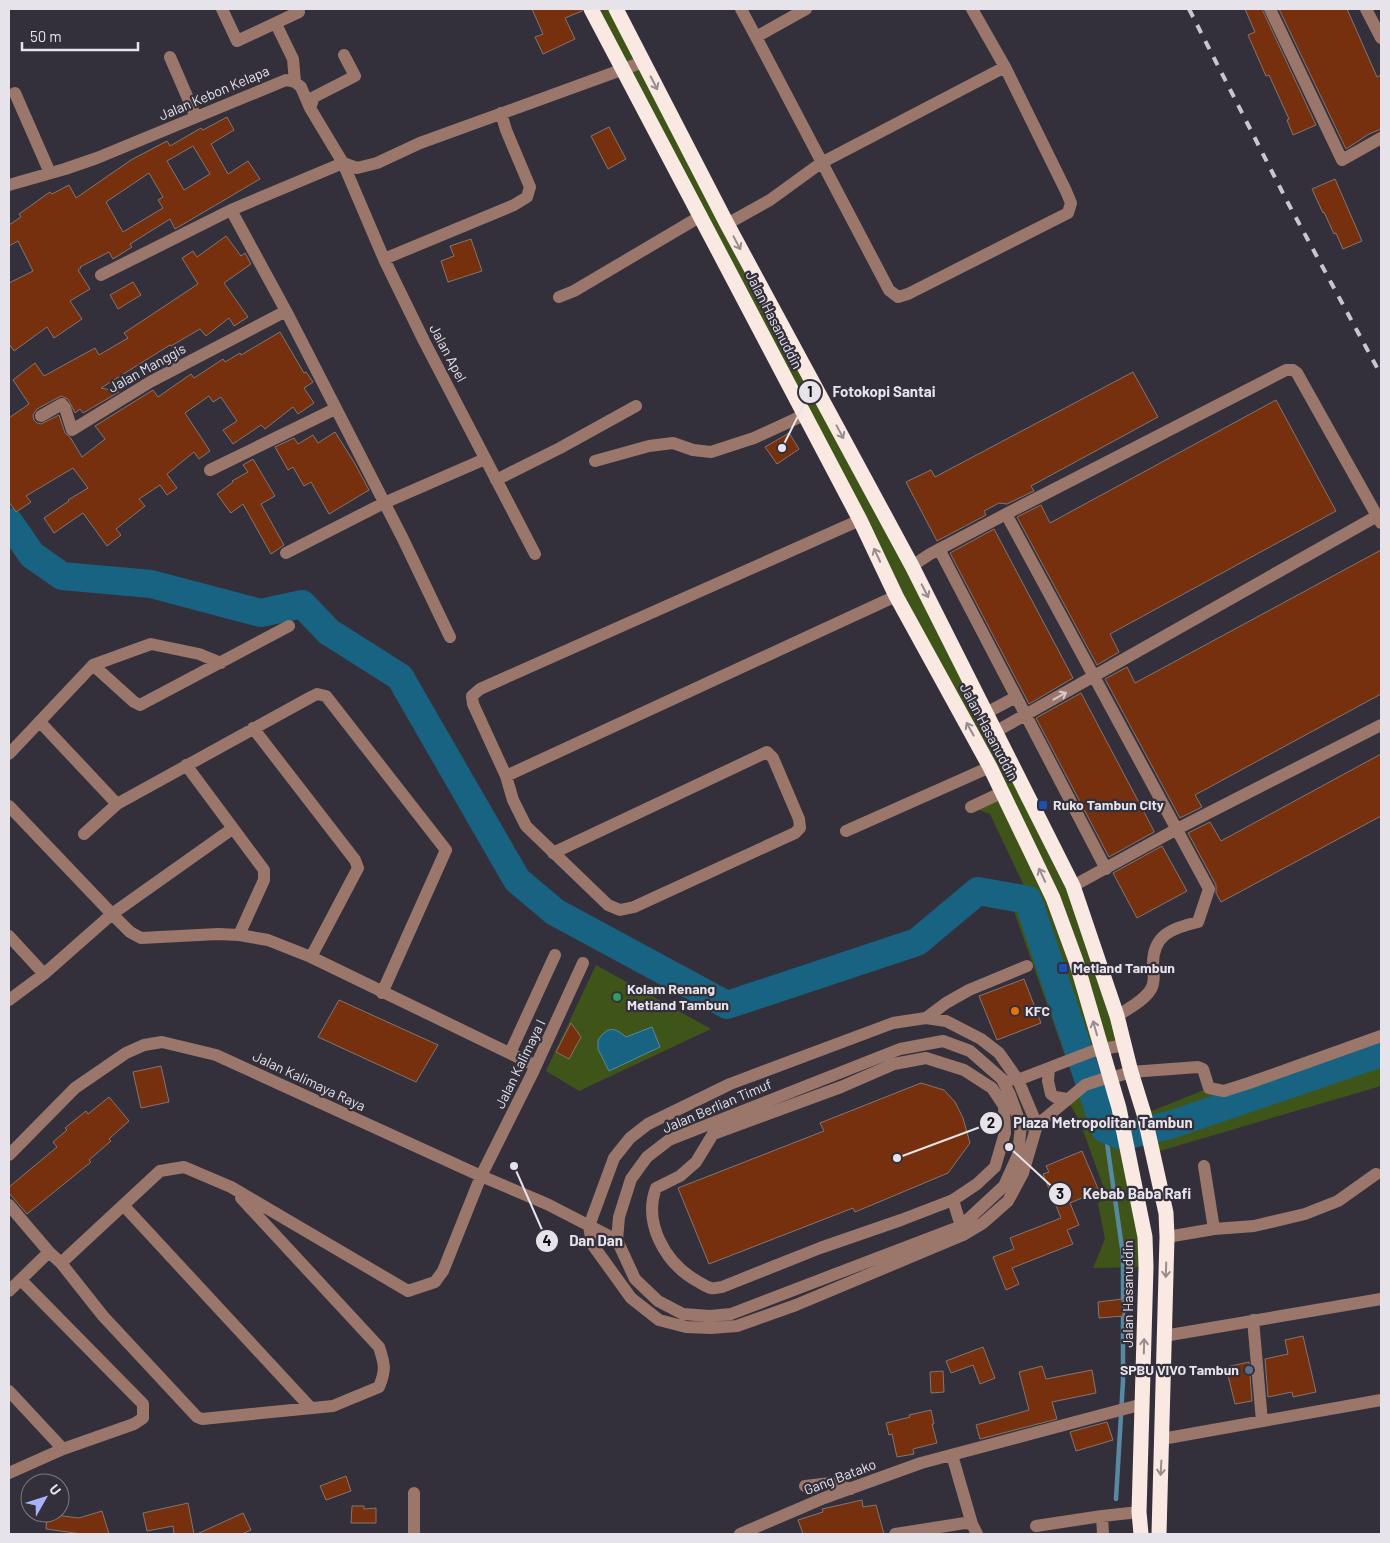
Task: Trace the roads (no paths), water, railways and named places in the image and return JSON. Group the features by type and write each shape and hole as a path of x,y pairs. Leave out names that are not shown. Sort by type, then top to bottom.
{"highway":[{"name":"Jalan Hasanuddin","path":"591,9 860,520 890,600 1003,792 1052,898 1076,961 1097,1050 1120,1108 1145,1237 1146,1267 1139,1512 1141,1534"},
{"name":"Jalan Hasanuddin","path":"616,9 727,224 912,566 1073,886 1117,1016 1144,1114 1166,1213 1167,1237 1159,1534"}],"street":[{"path":"222,9 237,41 299,12"},
{"path":"741,9 889,290 898,297 908,294 1068,213 1071,203 1004,67 972,9"},
{"path":"756,38 806,9"},
{"path":"1270,9 1342,160 1381,138"},
{"path":"1366,9 1381,38"},
{"path":"276,24 294,59 295,82 301,87 310,108 343,163 357,168 377,163 420,144 643,62"},
{"path":"310,108 314,97 355,76 344,55"},
{"path":"170,57 196,117"},
{"path":"727,224 770,200 821,163 1004,67"},
{"name":"Jalan Kebon Kelapa","path":"9,185 97,158 277,82 286,80 295,82"},
{"path":"16,93 50,173"},
{"path":"384,259 514,205 527,197 530,187 506,130 502,113"},
{"path":"101,275 231,210 343,163"},
{"name":"Jalan Apel","path":"343,163 384,259 424,341 535,554"},
{"path":"231,210 286,311 407,546 450,638"},
{"path":"559,297 574,291 701,216"},
{"name":"Jalan Manggis","path":"41,416 62,404 72,430 150,382 286,311"},
{"path":"912,566 1006,514 1286,370 1293,370 1297,373 1379,520 995,732"},
{"path":"496,480 553,452 636,406"},
{"path":"210,470 335,409"},
{"path":"595,461 649,446 673,443 693,450 710,452 754,438 804,415"},
{"path":"286,553 384,503 485,459"},
{"path":"1006,514 1209,889 1198,922 1173,929 1160,939 1153,954 1154,978 1150,991 1117,1016"},
{"path":"553,853 767,752 774,758 799,819 800,828 795,833 634,907 620,910 608,906 553,853 526,826 513,800 506,776 473,704 472,696 480,689 860,520"},
{"path":"935,552 1016,697 1106,869"},
{"path":"506,776 890,600"},
{"path":"93,665 134,702 140,705 289,626"},
{"path":"9,754 93,665 151,644 199,654 221,662"},
{"path":"84,834 117,804 311,697 318,694 326,696 446,850 382,992"},
{"path":"986,713 1016,697"},
{"path":"40,722 117,804"},
{"path":"1073,886 1177,829 1381,725"},
{"path":"253,728 355,860 358,868 311,957"},
{"path":"186,765 264,870 265,876 239,935"},
{"path":"846,831 990,767"},
{"path":"971,808 1003,792"},
{"path":"9,806 112,914 130,932 141,938 218,934 239,935 268,940 311,957 536,1066"},
{"path":"9,1000 44,974 112,914 232,829"},
{"path":"9,936 44,974"},
{"path":"510,1053 555,955"},
{"name":"Jalan Kalimaya I","path":"61,1263 160,1171 184,1166 231,1187 408,1291 434,1282 443,1271 481,1176 536,1066 583,963"},
{"path":"926,1018 946,1003 969,990 1028,966"},
{"path":"1037,1124 1018,1080 999,1054 981,1039 946,1021 926,1018 893,1022 730,1084 648,1124 630,1138 614,1158 589,1226 592,1244 631,1298 659,1320 686,1326 711,1328 737,1326 796,1305 982,1223 1008,1201 1023,1172 1037,1124 1085,1086 1131,1072 1198,1067 1202,1069 1209,1088 1224,1091 1381,1036"},
{"name":"Jalan Kalimaya Raya","path":"9,1156 75,1088 126,1053 144,1045 162,1042 216,1055 481,1176 547,1204 617,1240"},
{"name":"Jalan Berlian Timuf","path":"943,1042 970,1051 1002,1079 1010,1095 1020,1125 1018,1155 1004,1186 962,1231 731,1314 710,1316 683,1314 658,1301 635,1279 617,1240 619,1218 631,1179 647,1157 668,1140 900,1049 943,1042"},
{"path":"1002,1079 1018,1080 1097,1050 1124,1045"},
{"path":"926,1058 964,1070 992,1088 1004,1106 1005,1133 995,1167 977,1184 953,1200 820,1248 722,1287 711,1288 685,1274 669,1255 660,1243 654,1226 651,1208 656,1188 680,1176 696,1162 713,1134 841,1087 894,1064 926,1058"},
{"path":"1049,1068 1047,1075 1050,1094 1067,1099"},
{"path":"1020,1125 1037,1124"},
{"path":"1204,1166 1214,1229"},
{"path":"1167,1237 1214,1229 1254,1226 1305,1214 1338,1201 1376,1174"},
{"path":"9,1205 49,1252 61,1263 103,1316 197,1417 202,1419 333,1406 379,1387 384,1375 385,1364 379,1347 231,1187"},
{"path":"953,1200 962,1231"},
{"path":"124,1206 310,1408"},
{"path":"9,1291 49,1252"},
{"path":"9,1473 64,1449 134,1424 144,1418 143,1404 21,1280"},
{"path":"1164,1336 1381,1299"},
{"path":"1253,1320 1262,1421"},
{"path":"9,1390 64,1449"},
{"path":"1162,1440 1381,1400"},
{"name":"Gang Batako","path":"744,1534 824,1498 921,1462 1143,1404"},
{"path":"952,1455 974,1529"},
{"path":"805,1486 831,1484 851,1489"},
{"path":"414,1493 414,1534"},
{"path":"1036,1526 1139,1512"},
{"path":"1102,1516 1103,1534"},
{"path":"895,1534 956,1524 974,1529"}],"water":[{"path":"652,1027 660,1047 609,1071 598,1049 598,1040 602,1035 608,1030 615,1030 626,1037"}],"waterway":[{"path":"9,522 32,555 62,576 151,584 261,613 302,604 329,632 400,677 517,880 555,912 727,1005 917,942 978,891 1028,900 1105,1129 1123,1136 1170,1125 1381,1053"},
{"path":"1105,1129 1123,1255 1123,1381 1116,1499"}],"railway":[{"path":"1189,9 1288,203 1381,375"}],"place":[{"name":"Fotokopi Santai","path":"782,448"},
{"name":"Ruko Tambun City","path":"1043,805"},
{"name":"Metland Tambun","path":"1063,968"},
{"name":"Kolam Renang Metland Tambun","path":"617,997"},
{"name":"KFC","path":"1015,1011"},
{"name":"Kebab Baba Rafi","path":"1009,1147"},
{"name":"Plaza Metropolitan Tambun","path":"897,1158"},
{"name":"Dan Dan","path":"514,1166"},
{"name":"SPBU VIVO Tambun","path":"1249,1370"}]}
